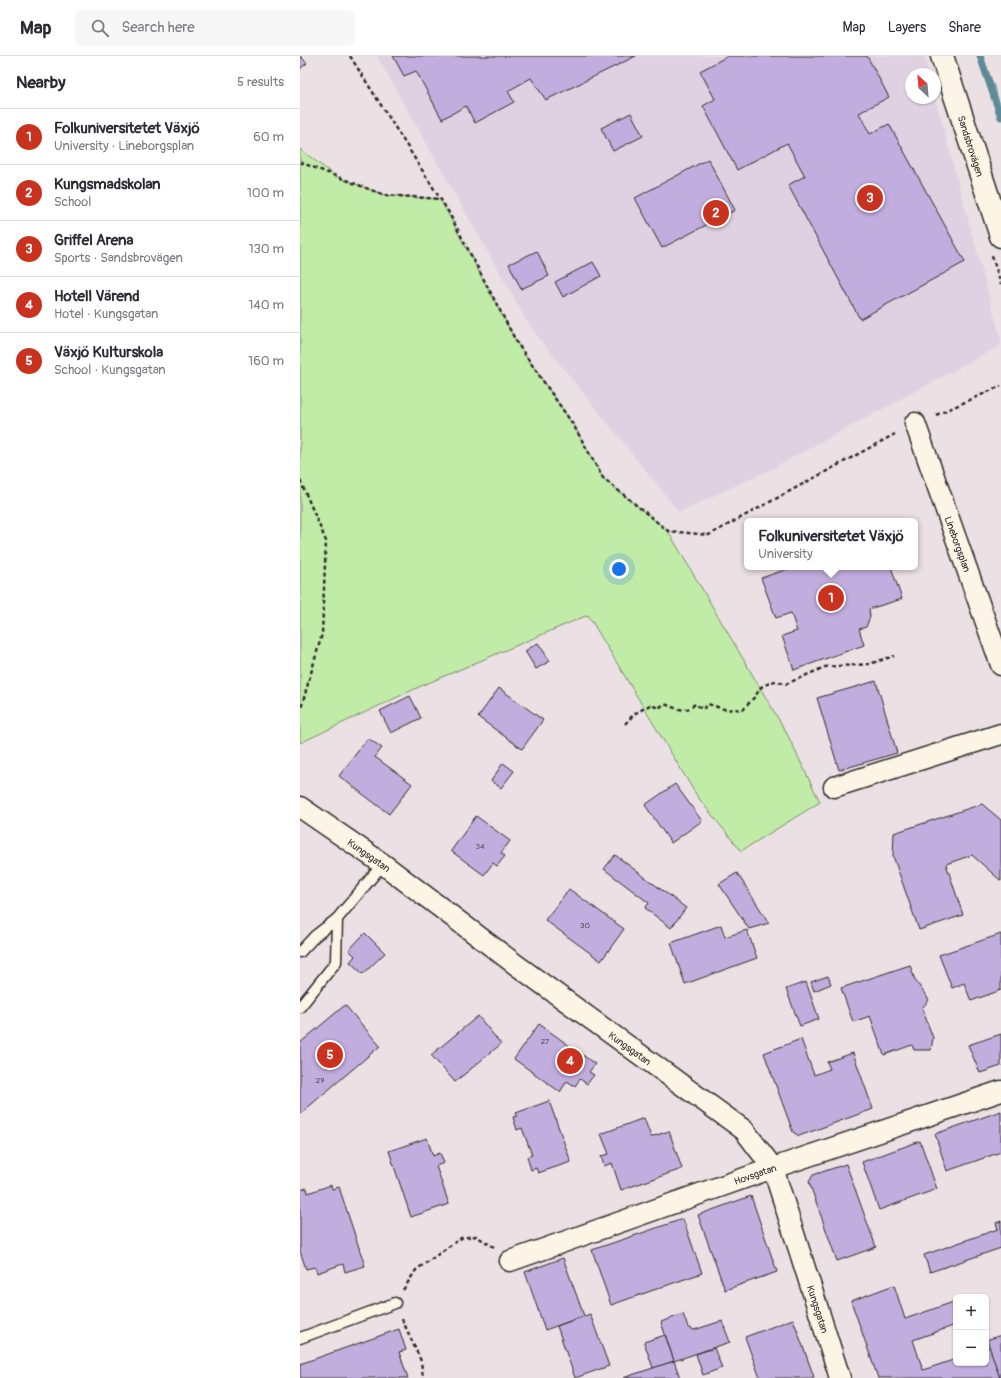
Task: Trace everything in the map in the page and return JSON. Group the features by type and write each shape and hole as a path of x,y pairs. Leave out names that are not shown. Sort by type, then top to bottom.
{"main road":[{"name":"Sandsbrovägen","path":"942,56 1001,236"}],"street":[{"name":"Lineborgsplan","path":"915,424 1001,665"},
{"path":"834,787 1001,734"},
{"name":"Kungsgatan","path":"300,807 382,864 515,964 744,1130 773,1168 840,1378"},
{"name":"Hovsgatan","path":"510,1261 773,1168 1001,1091"}],"lane":[{"path":"300,952 315,936 337,920 382,864"},
{"path":"300,1006 336,962 337,920"},
{"path":"300,1338 395,1304"}],"path":[{"path":"350,56 440,199 517,343 574,426 603,478 668,531 709,535 915,424 1001,386"},
{"path":"300,162 384,195 440,199"},
{"path":"300,480 326,541 322,634 300,712"},
{"path":"626,724 634,714 650,705 659,708 664,704 683,710 691,709 696,704 703,709 708,704 727,710 742,710 755,698 761,687 774,681 786,684 825,667 869,664 894,656"},
{"path":"422,1378 421,1361 395,1304 416,1270 461,1238 476,1236 490,1244 510,1261"}],"shaded area":[{"path":"377,56 924,56 927,68 905,68 905,104 937,104 1001,340 1001,345 771,469 679,512 531,328"}],"green space":[{"path":"300,149 335,176 384,195 440,199 517,343 574,426 603,478 668,531 786,732 820,802 741,851 697,796 588,615 421,686 300,743"}],"building":[{"path":"300,56 307,63 300,69"},
{"path":"393,56 636,56 546,100 531,78 508,91 514,102 475,123 466,106 442,119 416,71 404,76"},
{"path":"728,56 867,56 889,97 859,113 870,134 889,124 965,262 860,319 788,185 805,176 787,143 737,170 703,106 715,99 700,71"},
{"path":"631,113 643,136 613,151 601,128"},
{"path":"708,159 735,210 662,248 635,198"},
{"path":"537,251 549,276 521,289 509,264"},
{"path":"593,262 601,276 563,297 555,282"},
{"path":"784,570 892,570 902,599 869,609 870,617 866,627 859,629 864,645 794,670 782,636 797,631 791,613 776,618 761,578"},
{"path":"538,643 550,661 536,669 525,651"},
{"path":"876,681 897,753 839,770 817,698"},
{"path":"499,688 543,720 522,749 478,717"},
{"path":"410,696 421,718 391,733 380,711"},
{"path":"368,738 382,748 375,757 412,784 389,814 339,776"},
{"path":"503,763 514,771 501,788 491,781"},
{"path":"675,784 702,821 671,843 645,805"},
{"path":"982,804 1001,820 1001,881 972,855 946,864 963,915 919,930 893,856 894,833"},
{"path":"476,816 510,841 501,853 505,856 497,866 493,863 484,875 451,851"},
{"path":"615,855 686,908 671,928 645,908 649,903 604,869"},
{"path":"737,873 769,923 749,929 719,884"},
{"path":"569,889 624,929 601,961 545,920"},
{"path":"721,925 725,937 747,930 757,958 685,984 671,943"},
{"path":"365,933 385,953 363,974 350,962 355,956 349,950"},
{"path":"1001,934 1001,990 971,1001 964,983 952,988 939,955"},
{"path":"910,965 915,980 929,1000 922,1008 933,1038 931,1050 914,1050 912,1045 884,1055 870,1016 853,1022 841,988"},
{"path":"828,976 831,984 814,991 811,982"},
{"path":"806,982 819,1019 800,1026 786,989"},
{"path":"345,1005 380,1046 300,1114 300,1043"},
{"path":"478,1016 501,1044 455,1082 431,1055"},
{"path":"539,1024 595,1064 589,1072 594,1075 587,1084 580,1079 575,1086 567,1081 560,1092 514,1059"},
{"path":"1001,1034 1001,1066 980,1073 968,1045"},
{"path":"801,1039 814,1075 830,1069 827,1062 853,1053 873,1109 799,1136 793,1132 764,1053"},
{"path":"549,1101 571,1162 538,1173 536,1168 531,1170 527,1157 532,1155 522,1128 517,1130 513,1117 517,1116 516,1113"},
{"path":"1001,1111 1001,1152 947,1171 935,1134"},
{"path":"644,1118 651,1137 669,1131 682,1169 621,1190 612,1163 604,1166 601,1156 609,1154 601,1134"},
{"path":"427,1138 433,1156 440,1153 444,1163 436,1166 449,1204 411,1217 389,1151"},
{"path":"920,1141 937,1189 879,1210 862,1162"},
{"path":"846,1164 876,1247 837,1261 809,1182 813,1175"},
{"path":"331,1185 332,1189 339,1187 365,1266 345,1272 343,1264 317,1273 315,1267 306,1269 300,1251 300,1190 307,1188 308,1193"},
{"path":"751,1196 777,1272 725,1290 698,1215"},
{"path":"683,1219 702,1273 611,1305 592,1250"},
{"path":"1001,1221 1001,1248 930,1272 924,1255 998,1229 996,1223"},
{"path":"563,1258 584,1316 545,1330 525,1272"},
{"path":"894,1285 905,1319 953,1302 953,1326 913,1340 923,1370 953,1360 953,1366 989,1366 990,1347 1000,1378 878,1378 851,1301"},
{"path":"590,1314 609,1366 575,1378 557,1326"},
{"path":"683,1314 688,1327 694,1330 722,1321 730,1342 674,1361 661,1322"},
{"path":"793,1319 814,1377 760,1378 745,1337"},
{"path":"399,1329 406,1350 399,1352 408,1378 300,1378 300,1364"},
{"path":"665,1335 674,1361 653,1368 644,1342"},
{"path":"1001,1335 1001,1378 989,1346 989,1339"},
{"path":"714,1348 722,1368 703,1375 696,1354"},
{"path":"674,1361 680,1378 623,1378"}],"waterway":[{"path":"980,56 1001,117"}],"place":[{"name":"Griffel Arena","path":"870,198"},
{"name":"Kungsmadskolan","path":"716,213"},
{"name":"Folkuniversitetet Växjö","path":"831,598"},
{"name":"Växjö Kulturskola","path":"330,1055"},
{"name":"Hotell Värend","path":"570,1061"}]}
